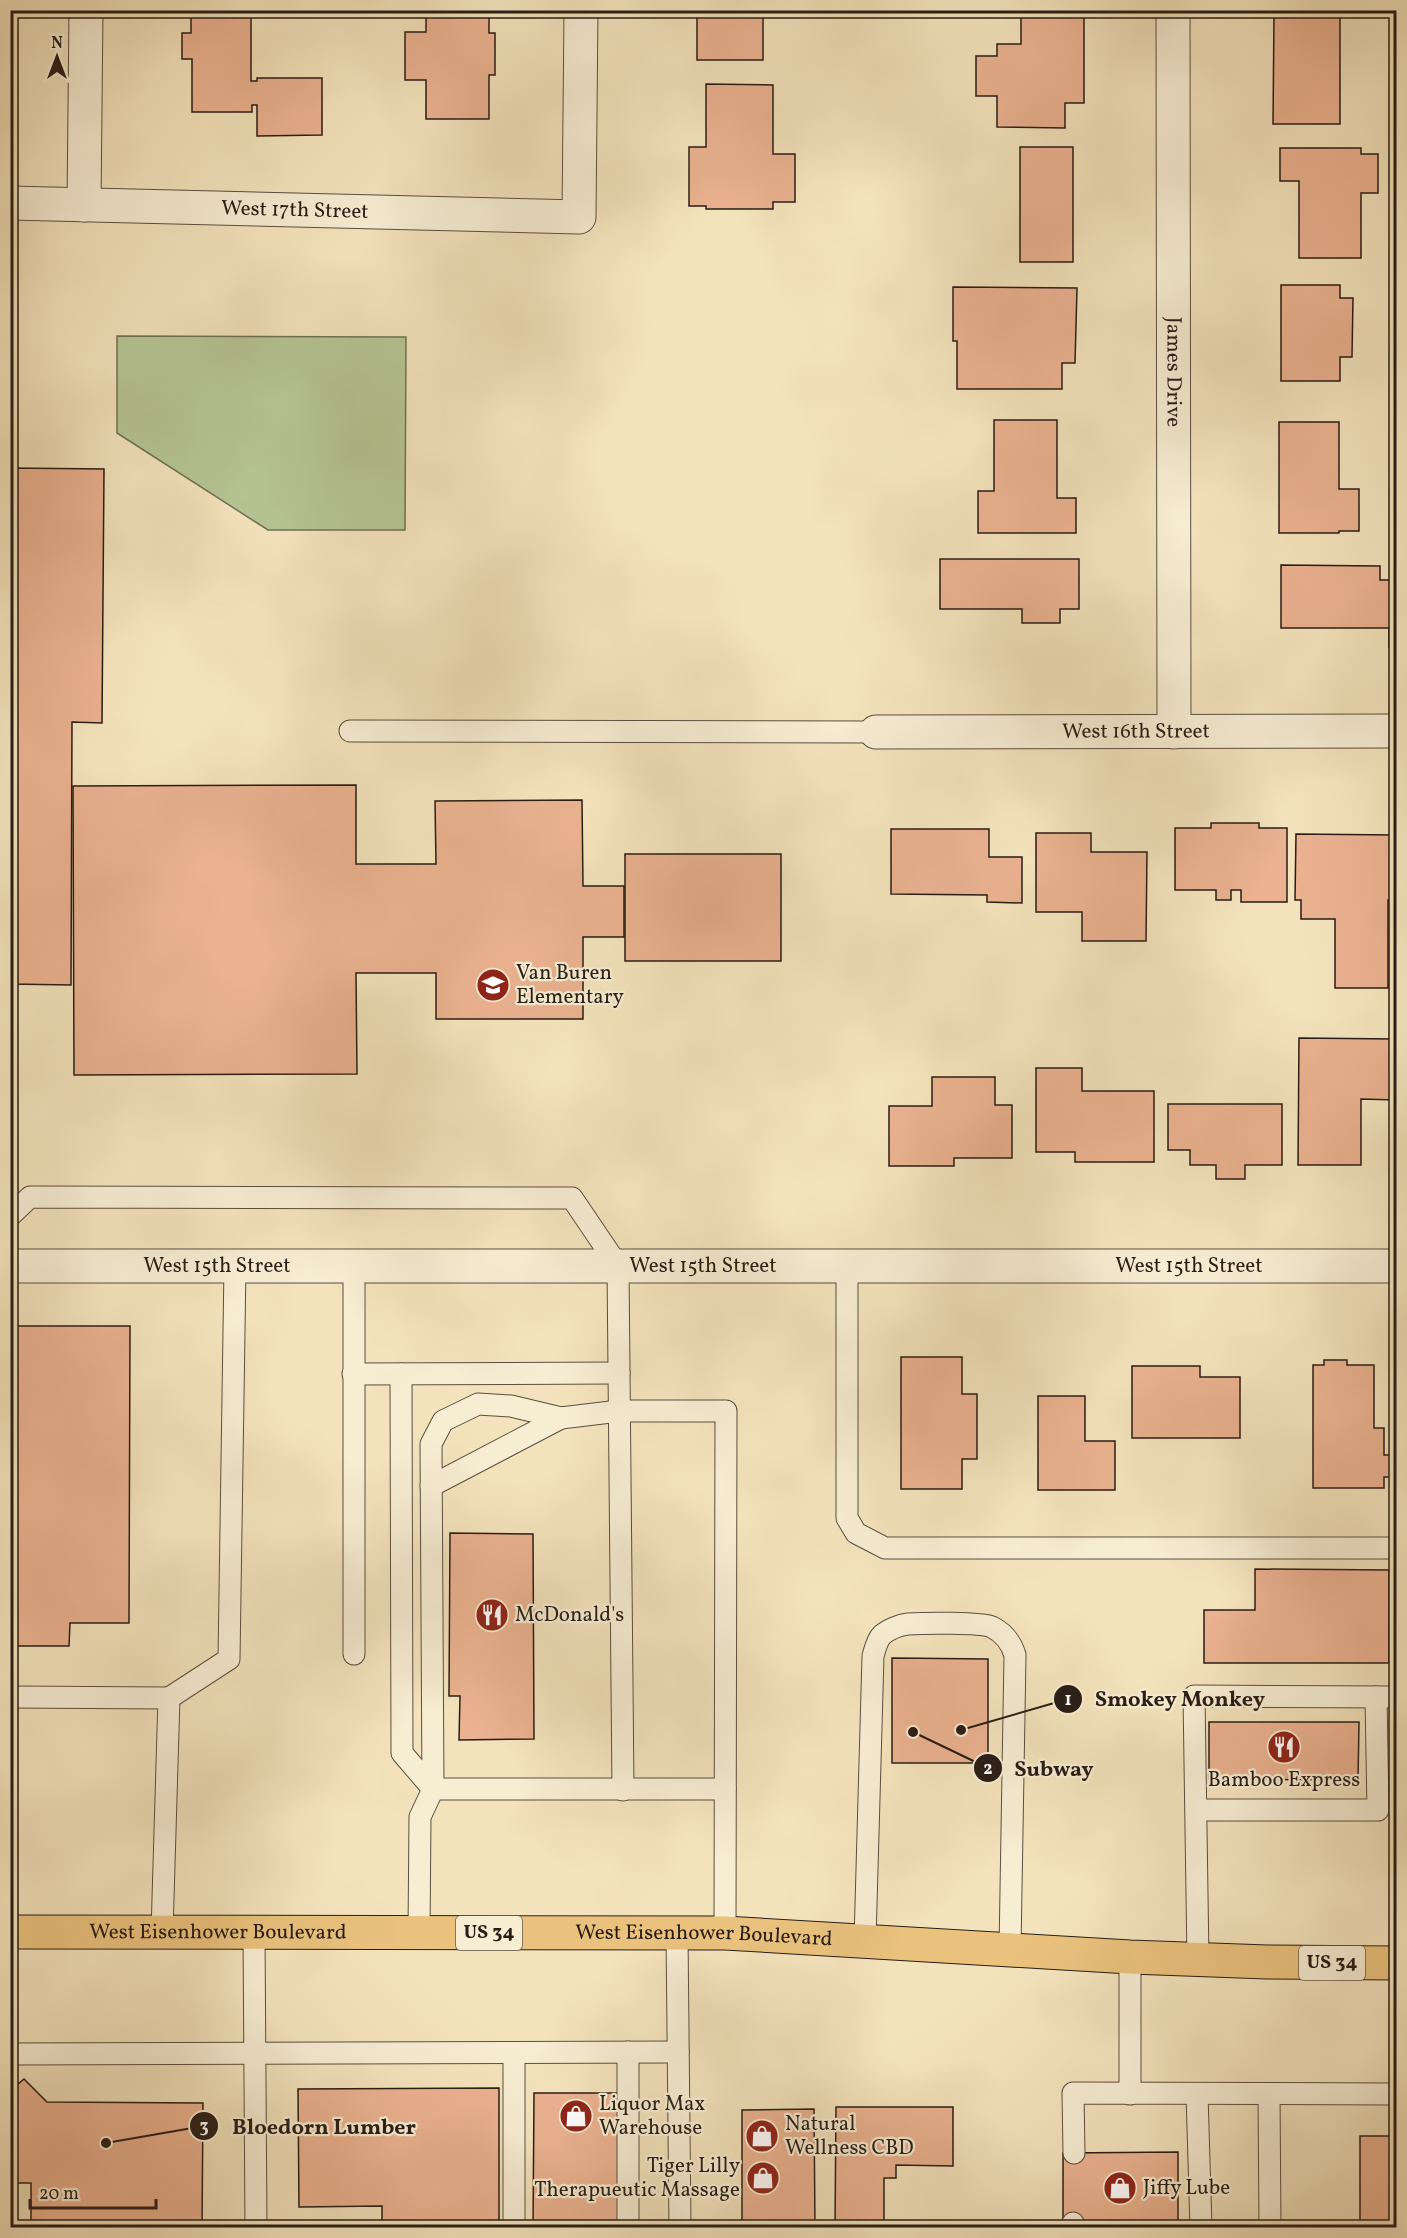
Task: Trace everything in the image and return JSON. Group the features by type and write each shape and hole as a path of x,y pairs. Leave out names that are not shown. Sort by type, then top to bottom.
{"highway":[{"name":"West Eisenhower Boulevard","path":"10,1932 725,1933 1130,1957 1396,1963"}],"street":[{"path":"84,205 86,10"},
{"name":"West 17th Street","path":"10,203 579,217 581,10"},
{"name":"James Drive","path":"1173,10 1174,732"},
{"name":"West 16th Street","path":"876,732 1396,731"},
{"name":"West 15th Street","path":"10,1266 1396,1266"}],"lane":[{"path":"350,731 876,732"},
{"path":"10,1216 30,1197 572,1198 618,1266 623,1790"},
{"path":"10,1696 169,1698 229,1659 236,1266"},
{"path":"354,1266 354,1653"},
{"path":"847,1266 847,1518 856,1533 885,1548 1396,1548"},
{"path":"353,1374 619,1373"},
{"path":"401,1374 402,1753 433,1789 725,1789"},
{"path":"419,1933 420,1816 433,1789 431,1444 443,1421 478,1404 511,1406 561,1418 620,1411 726,1411 725,1933"},
{"path":"431,1486 561,1418"},
{"path":"865,1941 873,1656 877,1644 882,1635 906,1624 976,1625 990,1626 1004,1635 1012,1644 1015,1655 1011,1949"},
{"path":"1197,1810 1378,1810 1386,1697 1194,1696 1198,1960"},
{"path":"162,1932 169,1698"},
{"path":"254,1933 256,2228"},
{"path":"677,1933 680,2228"},
{"path":"1130,1957 1130,2094"},
{"path":"628,2052 628,2228"},
{"path":"10,2054 678,2052"},
{"path":"514,2053 514,2228"},
{"path":"1074,2153 1073,2093 1396,2094"},
{"path":"1197,2094 1201,2228"},
{"path":"1269,2094 1270,2228"}],"green space":[{"path":"117,336 406,337 405,530 268,530 117,433"}],"building":[{"path":"191,10 251,10 251,81 257,81 257,78 322,78 322,135 257,136 257,105 252,105 252,112 192,112 192,59 182,59 182,33 191,33"},
{"path":"408,10 489,10 489,33 495,33 495,75 489,75 489,119 426,119 426,80 405,80 405,32 426,32 426,14 408,14"},
{"path":"697,10 763,10 763,60 697,60"},
{"path":"1021,11 1084,12 1084,103 1065,103 1065,128 997,127 997,96 976,96 976,56 997,56 997,44 1021,44"},
{"path":"1274,15 1340,15 1340,124 1273,124"},
{"path":"706,84 773,85 773,154 795,154 795,202 773,202 773,209 706,209 706,206 689,206 689,147 706,147"},
{"path":"1020,147 1073,147 1073,262 1020,262"},
{"path":"1280,148 1361,148 1361,154 1378,154 1378,193 1361,193 1361,258 1299,258 1299,181 1280,181"},
{"path":"1281,285 1340,285 1340,298 1353,298 1352,357 1340,357 1340,381 1281,381"},
{"path":"953,287 1077,288 1075,363 1062,363 1062,389 957,389 957,341 953,341"},
{"path":"994,420 1057,420 1057,498 1076,498 1076,533 978,533 978,491 994,491"},
{"path":"1279,422 1339,422 1339,489 1359,489 1359,531 1279,533"},
{"path":"10,468 104,469 102,723 72,722 71,985 10,984"},
{"path":"940,559 1079,559 1079,609 1060,609 1060,623 1022,623 1022,609 940,609"},
{"path":"1281,565 1380,566 1380,580 1396,580 1396,647 1389,647 1389,628 1281,628"},
{"path":"356,785 356,864 436,864 435,801 582,800 583,886 624,886 624,937 583,937 583,1019 436,1019 436,973 356,973 357,1074 74,1075 73,786"},
{"path":"1211,823 1259,823 1259,828 1287,828 1287,902 1241,902 1241,890 1231,890 1231,900 1216,900 1216,890 1175,890 1175,828 1211,828"},
{"path":"891,829 989,829 989,857 1022,857 1022,903 987,902 987,895 891,894"},
{"path":"1036,833 1091,833 1091,852 1147,852 1146,941 1082,941 1082,912 1036,912"},
{"path":"1296,834 1396,835 1396,900 1388,900 1388,988 1335,988 1335,919 1301,919 1301,900 1295,900"},
{"path":"625,854 781,854 781,961 625,961"},
{"path":"1299,1038 1396,1039 1396,1100 1361,1099 1361,1165 1298,1165"},
{"path":"1036,1068 1082,1068 1082,1091 1154,1091 1154,1162 1075,1162 1075,1152 1036,1152"},
{"path":"932,1077 995,1077 995,1105 1012,1105 1012,1158 954,1158 954,1166 889,1166 889,1106 932,1106"},
{"path":"1168,1104 1282,1104 1282,1165 1245,1165 1245,1179 1216,1179 1216,1165 1190,1165 1190,1150 1168,1150"},
{"path":"10,1326 130,1326 129,1623 70,1623 69,1646 10,1646"},
{"path":"901,1357 962,1357 962,1394 977,1394 977,1459 962,1459 962,1489 901,1489"},
{"path":"1324,1360 1347,1360 1347,1365 1374,1365 1374,1428 1384,1428 1384,1455 1391,1455 1391,1477 1384,1477 1384,1488 1313,1488 1313,1365 1324,1365"},
{"path":"1132,1366 1200,1366 1200,1377 1240,1377 1240,1438 1132,1438"},
{"path":"1038,1396 1085,1396 1085,1441 1115,1441 1115,1490 1038,1490"},
{"name":"McDonald's","path":"450,1533 533,1534 534,1739 459,1740 460,1696 449,1696"},
{"path":"1255,1569 1389,1570 1389,1663 1204,1663 1204,1610 1255,1610"},
{"path":"892,1658 988,1659 988,1763 892,1763"},
{"path":"1209,1722 1359,1722 1358,1780 1209,1779"},
{"path":"24,2079 47,2102 203,2103 202,2228 31,2228 31,2183 10,2183 10,2091"},
{"path":"499,2088 499,2227 382,2228 382,2206 299,2207 298,2089"},
{"path":"534,2093 623,2093 623,2228 533,2228"},
{"path":"836,2107 953,2107 953,2166 896,2165 896,2178 884,2178 884,2228 835,2228"},
{"path":"814,2109 815,2228 742,2228 742,2110"},
{"path":"1360,2136 1396,2136 1396,2228 1360,2228"},
{"name":"Jiffy Lube","path":"1178,2152 1178,2228 1089,2228 1089,2223 1063,2223 1063,2153"}],"place":[{"name":"Van Buren Elementary","path":"493,985"},
{"name":"McDonald's","path":"492,1615"},
{"name":"Smokey Monkey","path":"961,1730"},
{"name":"Subway","path":"913,1732"},
{"name":"Bamboo Express","path":"1284,1747"},
{"name":"Liquor Max Warehouse","path":"576,2116"},
{"name":"Natural Wellness CBD","path":"762,2136"},
{"name":"Bloedorn Lumber","path":"106,2143"},
{"name":"Tiger Lilly Therapueutic Massage","path":"763,2178"},
{"name":"Jiffy Lube","path":"1120,2188"}]}
